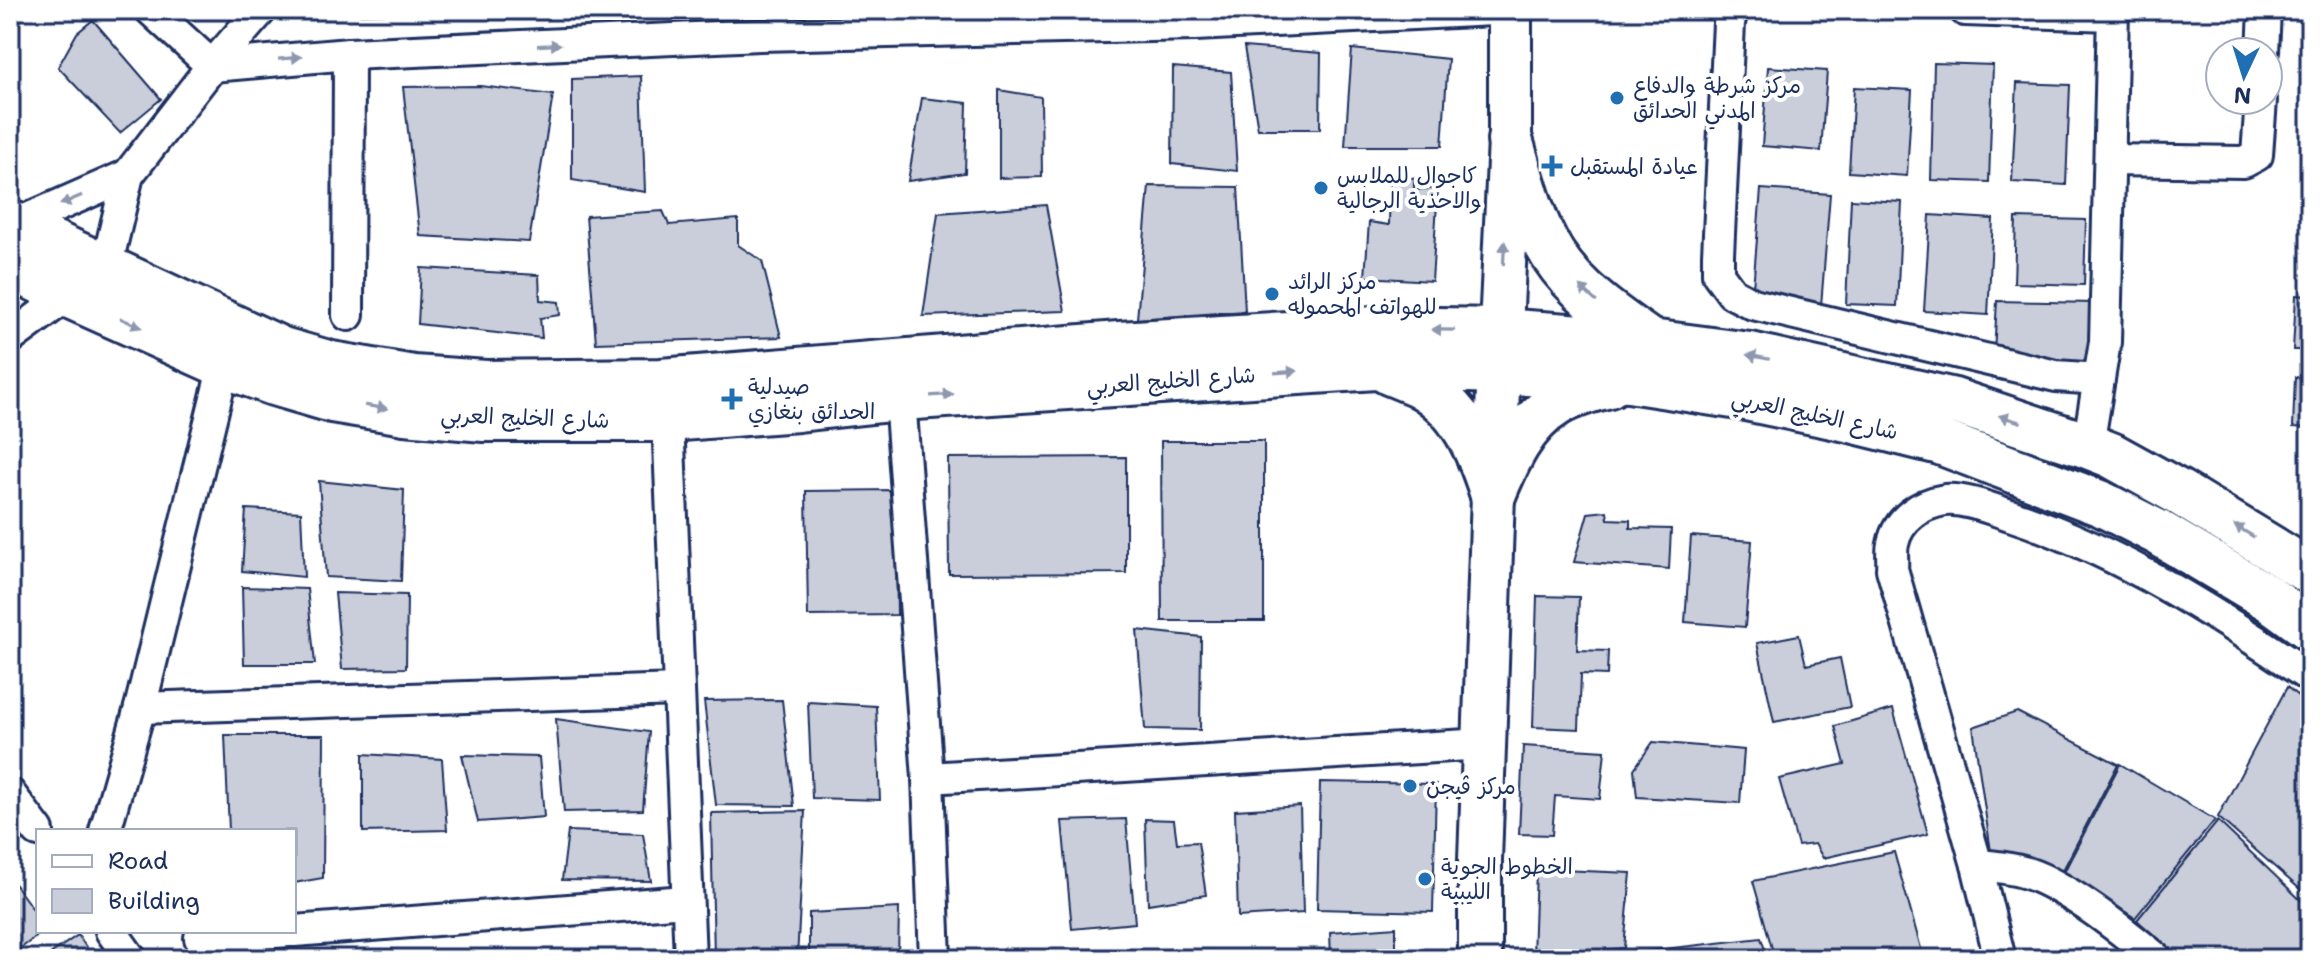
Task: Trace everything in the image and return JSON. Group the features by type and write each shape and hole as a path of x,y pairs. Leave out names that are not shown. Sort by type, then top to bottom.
{"main road":[{"path":"1480,959 1493,495 1510,140 1510,10"},
{"path":"1510,140 1537,223 1554,256 1597,303 1650,342"},
{"name":"شارع الخليج العربي","path":"11,238 104,265 282,350 331,364 413,378 486,383 661,381 1119,344 1374,329 1499,351 1629,380 1746,398 1940,442 2102,504 2188,550 2270,599 2310,628"},
{"name":"شارع الخليج العربي","path":"11,238 68,295 224,365 332,400 405,412 484,419 668,419 900,398 1376,367 1499,351 1650,342 1750,355 1954,401 2088,446 2111,455 2180,493 2310,572"},
{"path":"1376,367 1420,385 1452,413 1474,442 1493,495"},
{"path":"1493,495 1511,453 1555,404 1579,393 1629,380"}],"street":[{"path":"151,10 212,66 349,54 760,35 1195,25 1493,10"},
{"path":"11,238 128,175 212,66 261,10"},
{"path":"1732,10 1718,255 1718,274 1732,293 1753,304 2056,376 2099,379"},
{"path":"1965,10 2112,13 2105,342 2088,446"},
{"path":"2264,36 2265,10"},
{"path":"348,315 349,54"},
{"path":"2110,160 2244,162 2257,155 2260,116"},
{"path":"104,265 128,175"},
{"path":"10,338 68,295"},
{"path":"106,829 140,708 224,365"},
{"path":"900,398 928,778 935,959"},
{"path":"668,419 690,959"},
{"path":"2000,959 1977,865 1892,569 1893,544 1903,521 1920,507 1947,500 1985,506 2068,536 2179,594 2310,677"},
{"path":"140,708 678,690"},
{"path":"928,778 1484,744"},
{"path":"10,794 36,829"},
{"path":"1977,865 2029,874 2060,889 2157,959"},
{"path":"296,931 686,901"},
{"path":"112,933 131,959"},
{"path":"200,938 265,933"}],"building":[{"path":"361,10 471,10 471,11 361,14"},
{"path":"481,10 555,10 555,14 482,14"},
{"path":"567,10 629,10 629,13 568,17"},
{"path":"93,20 161,99 120,133 58,67 77,33"},
{"path":"1244,47 1321,53 1320,129 1258,129"},
{"path":"1352,49 1448,59 1442,146 1345,146"},
{"path":"1934,63 1993,65 1989,182 1931,180"},
{"path":"1173,67 1231,72 1237,171 1172,164"},
{"path":"1768,67 1827,71 1821,151 1762,146"},
{"path":"641,76 645,192 572,180 572,79"},
{"path":"2017,83 2070,85 2066,185 2012,182"},
{"path":"480,86 553,95 529,242 420,236 403,87"},
{"path":"1854,87 1912,90 1907,176 1849,172"},
{"path":"999,90 1041,97 1042,177 999,178"},
{"path":"922,98 967,103 965,173 908,181"},
{"path":"1390,176 1414,178 1414,190 1438,188 1432,281 1365,277 1369,222 1389,225"},
{"path":"1149,186 1238,187 1245,311 1137,319"},
{"path":"1761,189 1830,194 1821,306 1752,301"},
{"path":"1851,199 1902,202 1897,306 1846,304"},
{"path":"1046,205 1065,311 923,316 938,213"},
{"path":"663,211 669,225 738,219 738,245 762,261 781,337 596,343 586,216"},
{"path":"1930,215 1993,219 1988,315 1924,311"},
{"path":"2016,218 2086,220 2084,285 2014,283"},
{"path":"421,268 539,275 540,300 559,302 560,315 540,318 542,338 418,324"},
{"path":"2296,295 2310,296 2310,350 2293,350"},
{"path":"1997,301 2093,303 2090,359 2068,369 1994,353"},
{"path":"2295,377 2310,378 2310,428 2293,427"},
{"path":"1161,441 1264,441 1264,621 1162,621"},
{"path":"1126,457 1126,573 949,574 948,458"},
{"path":"319,481 404,490 401,581 326,577"},
{"path":"895,490 897,615 808,616 806,491"},
{"path":"246,509 301,512 304,577 242,571"},
{"path":"1607,511 1608,519 1630,520 1630,528 1671,529 1669,569 1574,562 1588,513"},
{"path":"1691,536 1752,541 1745,627 1685,622"},
{"path":"242,587 307,589 315,664 244,664"},
{"path":"335,593 407,595 406,668 342,669"},
{"path":"1537,596 1579,597 1577,650 1608,651 1607,675 1581,674 1579,729 1533,727"},
{"path":"1137,630 1201,637 1200,730 1145,729"},
{"path":"1799,635 1806,665 1840,658 1850,707 1774,722 1757,643"},
{"path":"2287,687 2310,706 2310,898 2218,817"},
{"path":"782,700 794,806 716,805 704,701"},
{"path":"808,702 876,706 880,800 812,798"},
{"path":"1893,709 1928,834 1823,858 1815,844 1798,846 1779,779 1845,764 1835,726"},
{"path":"2017,712 2118,764 2062,872 1991,852 1973,727"},
{"path":"556,719 649,732 643,810 564,812"},
{"path":"225,735 324,735 323,878 296,883 296,829 229,829"},
{"path":"1653,742 1744,750 1740,803 1637,797 1634,769"},
{"path":"1523,746 1605,751 1600,799 1555,796 1552,835 1519,834"},
{"path":"363,754 442,759 447,830 363,832"},
{"path":"462,755 539,757 544,817 478,822"},
{"path":"2120,764 2215,820 2135,918 2064,872"},
{"path":"1320,782 1436,784 1433,912 1317,909"},
{"path":"1300,806 1303,913 1238,917 1235,810"},
{"path":"805,811 797,959 714,959 711,813"},
{"path":"1126,819 1135,923 1072,929 1062,821"},
{"path":"1145,819 1174,820 1177,843 1198,842 1206,895 1148,904"},
{"path":"2218,821 2310,909 2310,959 2180,959 2137,920"},
{"path":"568,831 643,834 651,881 562,880"},
{"path":"1894,852 1924,959 1775,959 1753,881"},
{"path":"1536,869 1631,873 1624,948 1533,956"},
{"path":"10,878 36,913 36,933 41,933 10,956"},
{"path":"899,908 898,959 809,959 809,913"},
{"path":"1396,927 1396,959 1331,959 1330,932"},
{"path":"78,935 94,959 43,959"},
{"path":"1761,938 1768,959 1639,959 1638,952"},
{"path":"1216,951 1216,959 1153,959 1153,952"},
{"path":"1123,952 1123,959 975,959"},
{"path":"658,957 658,959 575,959"}],"place":[{"name":"مركز شرطة والدفاع المدني الحدائق","path":"1617,98"},
{"name":"عيادة المستقبل","path":"1552,166"},
{"name":"كاجوال للملابس والاحذية الرجالية","path":"1321,188"},
{"name":"مركز الرائد للهواتف المحموله","path":"1272,294"},
{"name":"صيدلية الحدائق بنغازي","path":"732,399"},
{"name":"مركز ڤيجن","path":"1410,786"},
{"name":"الخطوط الجوية الليبية","path":"1425,879"}]}
